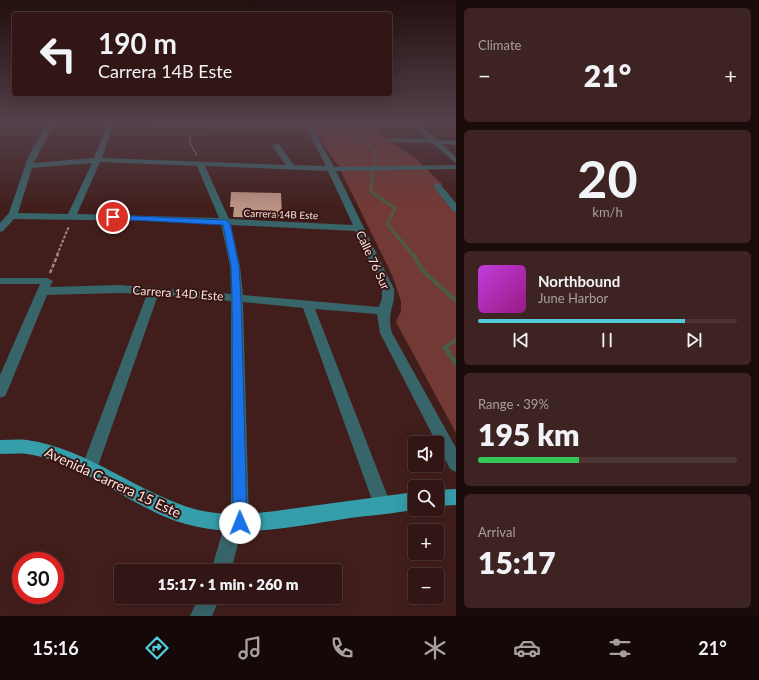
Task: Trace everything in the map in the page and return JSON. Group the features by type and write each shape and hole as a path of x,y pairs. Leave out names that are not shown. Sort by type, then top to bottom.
{"main road":[{"name":"Avenida Carrera 15 Este","path":"0,447 38,448 65,457 170,510 198,519 237,523 264,522 408,502"},
{"path":"444,498 456,497"}],"street":[{"path":"0,230 12,216 35,151"},
{"path":"72,216 100,151"},
{"path":"279,151 292,168"},
{"name":"Calle 76 Sur","path":"321,151 388,289 389,297 384,311 383,321 393,348 456,464"},
{"path":"444,151 456,161"},
{"path":"30,166 97,160 331,169 456,167"},
{"path":"200,164 226,223 235,266 237,297 237,523 223,564"},
{"path":"437,186 456,209"},
{"name":"Carrera 14B Este","path":"12,216 72,216 358,228"},
{"name":"Carrera 14D Este","path":"0,281 45,286 154,291 237,297 384,311"},
{"path":"0,392 45,286"},
{"path":"89,469 154,291"},
{"path":"307,303 382,505"},
{"path":"201,616 207,604"}],"path":[{"path":"194,151 200,164"},
{"path":"45,286 72,216"}],"shaded area":[{"path":"328,151 404,151 414,157 443,185 434,185 456,212 456,433 396,322 401,311 401,301 392,275 338,165"}],"building":[{"path":"231,192 281,193 282,218 233,217 234,207 230,207"}],"waterway":[{"path":"372,181 375,151"},
{"path":"372,180 371,192 395,208 387,224 413,255"},
{"path":"413,254 423,271 456,301"},
{"path":"445,347 456,340"},
{"path":"445,347 456,364"}],"route":[{"path":"113,217 226,223 235,266 237,297 240,523"}]}
